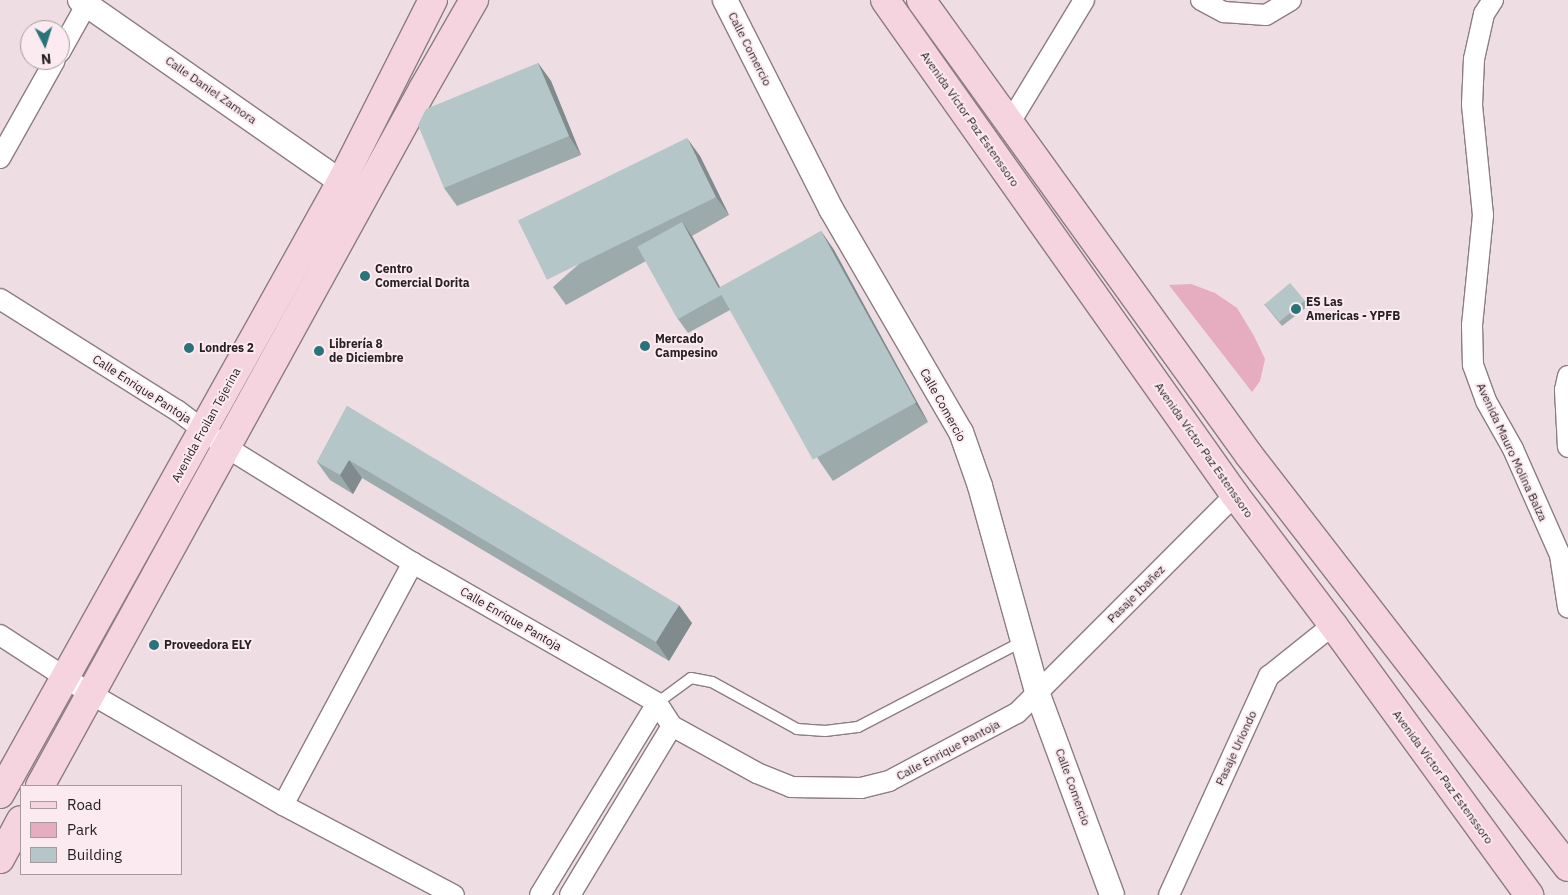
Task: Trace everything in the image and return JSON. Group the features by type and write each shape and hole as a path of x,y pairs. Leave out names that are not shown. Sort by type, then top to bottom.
{"main road":[{"name":"Avenida Froilan Tejerina","path":"0,794 341,182 433,0"},
{"path":"423,88 427,51 456,0"},
{"path":"41,785 423,88 474,0"},
{"name":"Avenida Víctor Paz Estenssoro","path":"885,0 989,144 1235,495 1333,625 1529,895"},
{"path":"921,0 1248,455 1568,867"},
{"path":"0,859 20,822"}],"street":[{"name":"Calle Comercio","path":"725,0 831,209 961,432 980,486 1037,692 1112,895"},
{"path":"1009,124 1084,0"},
{"path":"1201,0 1224,12 1266,15 1291,0"},
{"name":"Avenida Mauro Molina Balza","path":"1493,0 1484,14 1474,59 1472,105 1483,215 1472,325 1473,365 1486,401 1564,547 1568,607"},
{"name":"Calle Daniel Zamora","path":"85,1 341,182"},
{"path":"70,32 85,1"},
{"path":"0,158 49,70"},
{"name":"Calle Enrique Pantoja","path":"0,299 204,429 226,447 413,563 656,703 672,726 757,773 791,787 860,788 890,781 933,760 1017,713 1037,692"},
{"path":"1568,376 1565,390 1568,447"},
{"name":"Pasaje Ibañez","path":"1037,692 1235,495"},
{"path":"283,805 413,563"},
{"name":"Pasaje Uriondo","path":"1169,895 1270,676 1333,625"},
{"path":"0,635 91,694 283,805 454,895"},
{"path":"540,895 656,703"},
{"path":"570,895 672,726"}],"lane":[{"path":"656,703 691,678 712,682 797,729 825,731 858,727 1023,641"}],"green space":[{"path":"1191,284 1215,293 1237,308 1254,336 1265,359 1260,381 1252,392 1169,285"}],"building":[{"path":"538,63 569,136 444,188 418,125 426,109"},
{"path":"687,138 716,197 547,280 518,220"},
{"path":"682,222 722,295 678,319 637,247"},
{"path":"821,231 916,402 813,460 718,288"},
{"path":"1290,283 1305,301 1280,322 1265,304"},
{"path":"347,406 679,605 656,642 349,460 340,475 317,462"}],"place":[{"name":"Centro Comercial Dorita","path":"365,276"},
{"name":"ES Las Americas - YPFB","path":"1296,309"},
{"name":"Mercado Campesino","path":"645,346"},
{"name":"Londres 2","path":"189,348"},
{"name":"Librería 8 de Diciembre","path":"319,351"},
{"name":"Proveedora ELY","path":"154,645"}]}
